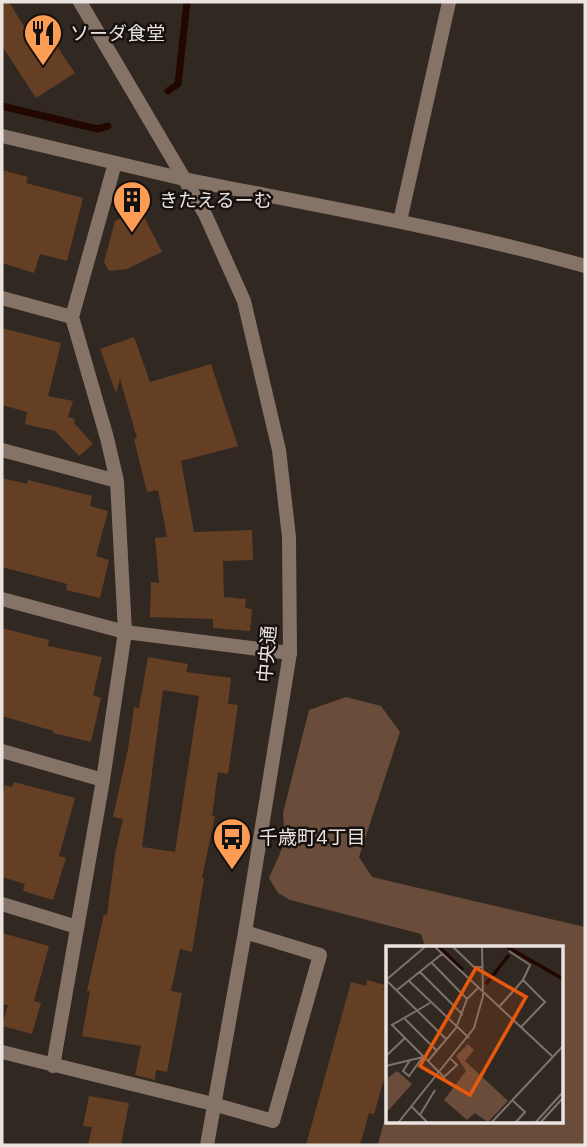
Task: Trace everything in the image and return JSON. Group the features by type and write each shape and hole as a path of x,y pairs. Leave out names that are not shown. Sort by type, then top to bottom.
{"street":[{"name":"中央通","path":"80,2 205,214 244,302 279,450 289,537 289,653 245,932 207,1145"},
{"path":"400,220 449,2"},
{"path":"2,136 184,179 400,220 585,266"},
{"path":"53,1066 103,780 125,632 117,481 72,317 115,163"},
{"path":"2,298 72,317"},
{"path":"2,450 117,481"},
{"path":"2,599 125,632 289,653"},
{"path":"2,751 103,780"},
{"path":"2,904 77,927"},
{"path":"2,1052 273,1121 320,955 245,932"}],"shaded area":[{"path":"346,697 381,706 400,732 359,857 372,877 585,927 585,1145 378,1145 386,1113 386,1122 562,1122 562,946 425,946 421,934 290,900 278,893 269,878 285,842 283,813 309,710"}],"building":[{"name":"ソーダ食堂","path":"2,2 9,2 37,48 52,39 75,73 36,98 2,46"},
{"path":"2,170 28,177 26,183 83,198 67,261 40,254 34,273 2,263"},
{"name":"きたえるーむ","path":"140,209 162,252 127,269 109,271 104,262 115,221"},
{"path":"2,328 61,343 48,396 73,401 68,417 75,419 74,423 93,444 79,456 55,431 25,424 27,412 2,405"},
{"path":"134,337 150,382 211,364 238,446 181,461 194,532 252,530 253,560 223,561 224,597 246,599 245,608 252,609 250,631 213,628 213,619 150,617 151,582 159,583 155,538 167,537 158,490 147,492 134,439 137,438 120,379 116,393 100,349"},
{"path":"2,478 27,484 28,480 92,496 90,506 108,511 96,556 109,560 100,598 66,590 67,584 2,567"},
{"path":"2,628 49,640 48,646 102,657 93,695 101,698 91,742 2,716"},
{"path":"148,657 188,664 186,672 231,678 228,704 238,705 228,774 218,772 212,816 215,816 202,878 192,952 180,949 171,991 182,993 167,1072 156,1070 155,1080 135,1075 141,1046 82,1036 90,991 87,991 104,914 107,915 115,854 123,819 113,817 134,707 139,708","holes":["163,690 199,696 175,852 142,847"]},
{"path":"14,782 75,798 59,856 66,858 53,900 23,891 25,884 2,877 2,797 5,785 12,787"},
{"path":"2,933 49,946 34,1001 41,1003 32,1034 2,1026 8,1005 2,1004"},
{"path":"367,980 385,985 383,990 386,991 386,1073 374,1114 369,1113 360,1145 306,1145 351,982 366,986"},
{"path":"89,1096 129,1103 121,1145 88,1145 92,1127 83,1126"}],"waterway":[{"path":"168,91 178,84 187,2"},
{"path":"2,106 97,129 108,126"}],"place":[{"name":"ソーダ食堂","path":"43,67"},
{"name":"きたえるーむ","path":"132,234"},
{"name":"千歳町4丁目","path":"232,871"}]}
